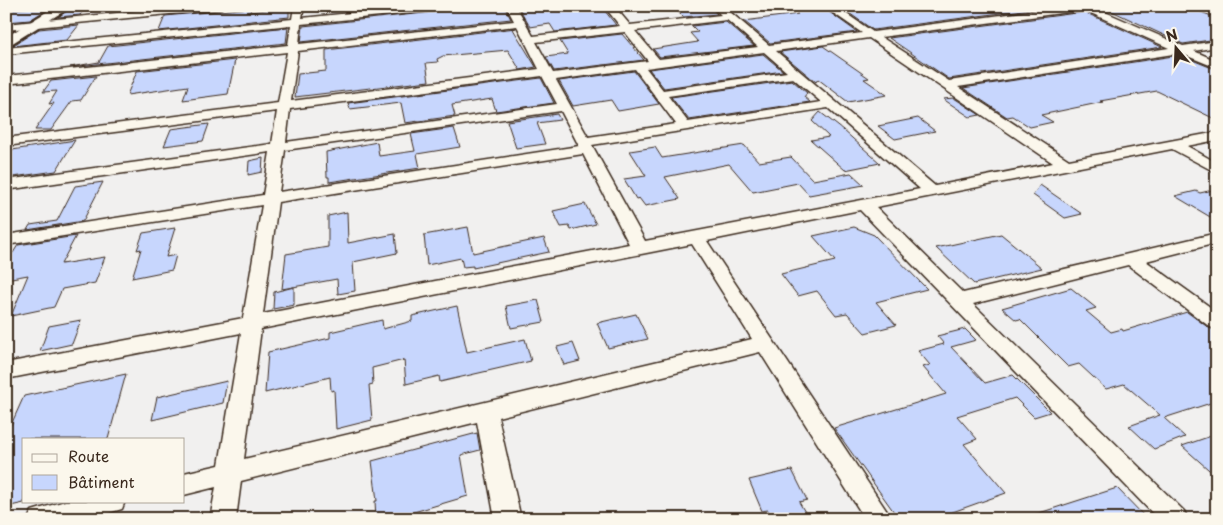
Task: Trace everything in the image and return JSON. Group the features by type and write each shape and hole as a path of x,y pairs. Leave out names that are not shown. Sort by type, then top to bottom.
{"main road":[{"path":"6,43 66,6"}],"street":[{"path":"6,27 220,6"},
{"path":"6,51 298,14 450,6"},
{"path":"511,6 640,248"},
{"path":"609,6 656,63"},
{"path":"717,6 932,191"},
{"path":"828,6 1066,165"},
{"path":"6,142 547,74 656,63 1087,7 1217,65"},
{"path":"223,519 298,14"},
{"path":"529,40 729,16"},
{"path":"6,80 520,23"},
{"path":"948,85 1217,44"},
{"path":"638,65 685,127"},
{"path":"660,94 796,74"},
{"path":"6,240 270,199 586,146 685,127 831,104"},
{"path":"6,185 565,106"},
{"path":"6,371 1217,136"},
{"path":"1173,144 1217,169"},
{"path":"863,204 1175,519"},
{"path":"696,237 879,519"},
{"path":"958,301 1217,238"},
{"path":"1131,259 1217,322"},
{"path":"185,484 764,343"},
{"path":"486,410 508,519"},
{"path":"41,519 109,502"}],"building":[{"path":"52,6 30,20 6,22 6,10"},
{"path":"74,6 87,6 80,15 58,17"},
{"path":"349,6 397,6 349,11"},
{"path":"504,6 511,19 301,42 303,26"},
{"path":"518,6 541,6 543,10 601,6 616,25 555,32 550,24 530,27"},
{"path":"672,6 710,6 717,14 683,17"},
{"path":"788,6 821,6 857,32 770,43 744,21 798,14"},
{"path":"839,6 1053,6 873,30"},
{"path":"1101,6 1185,6 1217,18 1217,39 1183,44"},
{"path":"289,7 289,17 159,31 165,16 251,8 250,12"},
{"path":"1084,12 1162,47 949,79 889,38"},
{"path":"726,22 754,46 660,57 653,49 698,42 690,33 698,32 692,26"},
{"path":"79,25 67,40 12,46 39,29"},
{"path":"288,27 286,43 70,67 99,62 108,46"},
{"path":"516,28 513,29 536,67 520,70 508,50 443,56 437,59 438,62 426,63 429,81 295,97 298,74 326,71 326,50"},
{"path":"622,34 644,60 554,71 546,57 568,54 560,41"},
{"path":"823,46 869,78 864,79 887,95 848,102 818,79 816,82 780,52"},
{"path":"763,54 783,71 664,88 649,69"},
{"path":"1180,55 1217,70 1217,120 1157,91 1100,101 1103,102 1041,115 1053,122 1030,127 1013,116 1007,117 963,88"},
{"path":"235,60 228,94 183,100 188,86 127,95 137,71"},
{"path":"634,71 659,104 618,111 611,100 573,106 559,81"},
{"path":"96,76 81,100 72,101 51,130 35,130 54,103 49,104 57,91 43,92 51,81"},
{"path":"541,78 554,103 496,111 492,99 452,105 455,116 405,123 401,103 350,109 348,103"},
{"path":"792,80 807,93 804,97 810,102 689,120 671,97"},
{"path":"954,98 980,115 970,117 943,99"},
{"path":"820,112 880,163 845,170 811,140 829,137 812,121"},
{"path":"557,114 560,120 537,123 545,144 516,148 507,121"},
{"path":"918,118 935,131 895,139 878,126"},
{"path":"209,124 203,141 164,146 171,129"},
{"path":"454,128 460,147 417,154 420,168 329,182 326,152 377,142 379,156 415,151 411,134"},
{"path":"75,140 56,171 6,178 6,151"},
{"path":"744,145 759,162 791,157 813,180 851,173 864,185 809,195 798,183 753,192 729,164 665,177 680,199 645,206 639,198 636,199 624,179 646,176 630,151 655,147 662,158"},
{"path":"263,158 262,172 248,175 249,161"},
{"path":"103,182 83,221 27,230 30,225 57,221 75,186"},
{"path":"1040,185 1082,214 1065,218 1033,195"},
{"path":"1217,189 1217,221 1175,196 1196,191 1200,193"},
{"path":"585,204 596,224 571,230 569,226 561,227 553,211"},
{"path":"347,212 348,243 395,234 397,253 353,262 355,291 338,294 337,279 282,289 286,254 328,247 328,216"},
{"path":"468,227 473,253 544,238 549,252 473,268 473,266 463,267 461,258 427,265 424,235"},
{"path":"854,227 874,235 927,289 876,302 896,325 865,333 847,313 836,315 817,291 798,296 781,274 835,261 813,236"},
{"path":"175,228 166,257 176,255 172,270 132,278 141,249 137,250 143,233"},
{"path":"1001,234 1042,268 974,284 936,248"},
{"path":"76,236 61,264 105,257 95,283 62,289 54,307 11,316 28,275 6,279 6,254 13,253 18,245"},
{"path":"294,287 294,305 273,309 274,292"},
{"path":"1071,288 1096,308 1086,311 1111,332 1122,329 1123,331 1187,312 1209,328 1217,331 1217,401 1164,418 1185,437 1154,449 1129,426 1160,415 1124,384 1106,389 1079,364 1068,367 1020,319 1016,320 1002,308"},
{"path":"538,300 544,322 511,328 506,306"},
{"path":"457,306 467,352 525,339 531,361 440,382 439,376 406,384 404,360 372,368 373,384 369,385 372,420 336,429 334,390 331,391 330,377 265,393 268,352 330,338 330,332 382,320 383,329 412,321 412,316"},
{"path":"636,314 648,339 608,348 597,323"},
{"path":"81,320 72,344 40,351 49,326"},
{"path":"965,329 976,340 951,347 985,383 1013,375 1050,412 1034,417 1015,398 957,416 977,439 964,444 1006,493 933,519 899,519 834,428 946,394 923,367 930,365 918,351 944,344 937,336"},
{"path":"573,343 580,361 564,365 557,347"},
{"path":"126,374 108,438 22,438 22,502 24,503 6,507 6,436 24,396"},
{"path":"227,381 223,403 152,420 157,397"},
{"path":"477,433 480,450 461,455 468,496 397,517 397,519 376,519 375,501 377,501 372,461"},
{"path":"1217,434 1217,477 1182,446"},
{"path":"792,470 807,500 799,502 809,519 772,519 768,510 762,511 749,480"},
{"path":"1117,488 1147,519 1030,519 1030,516"}]}
